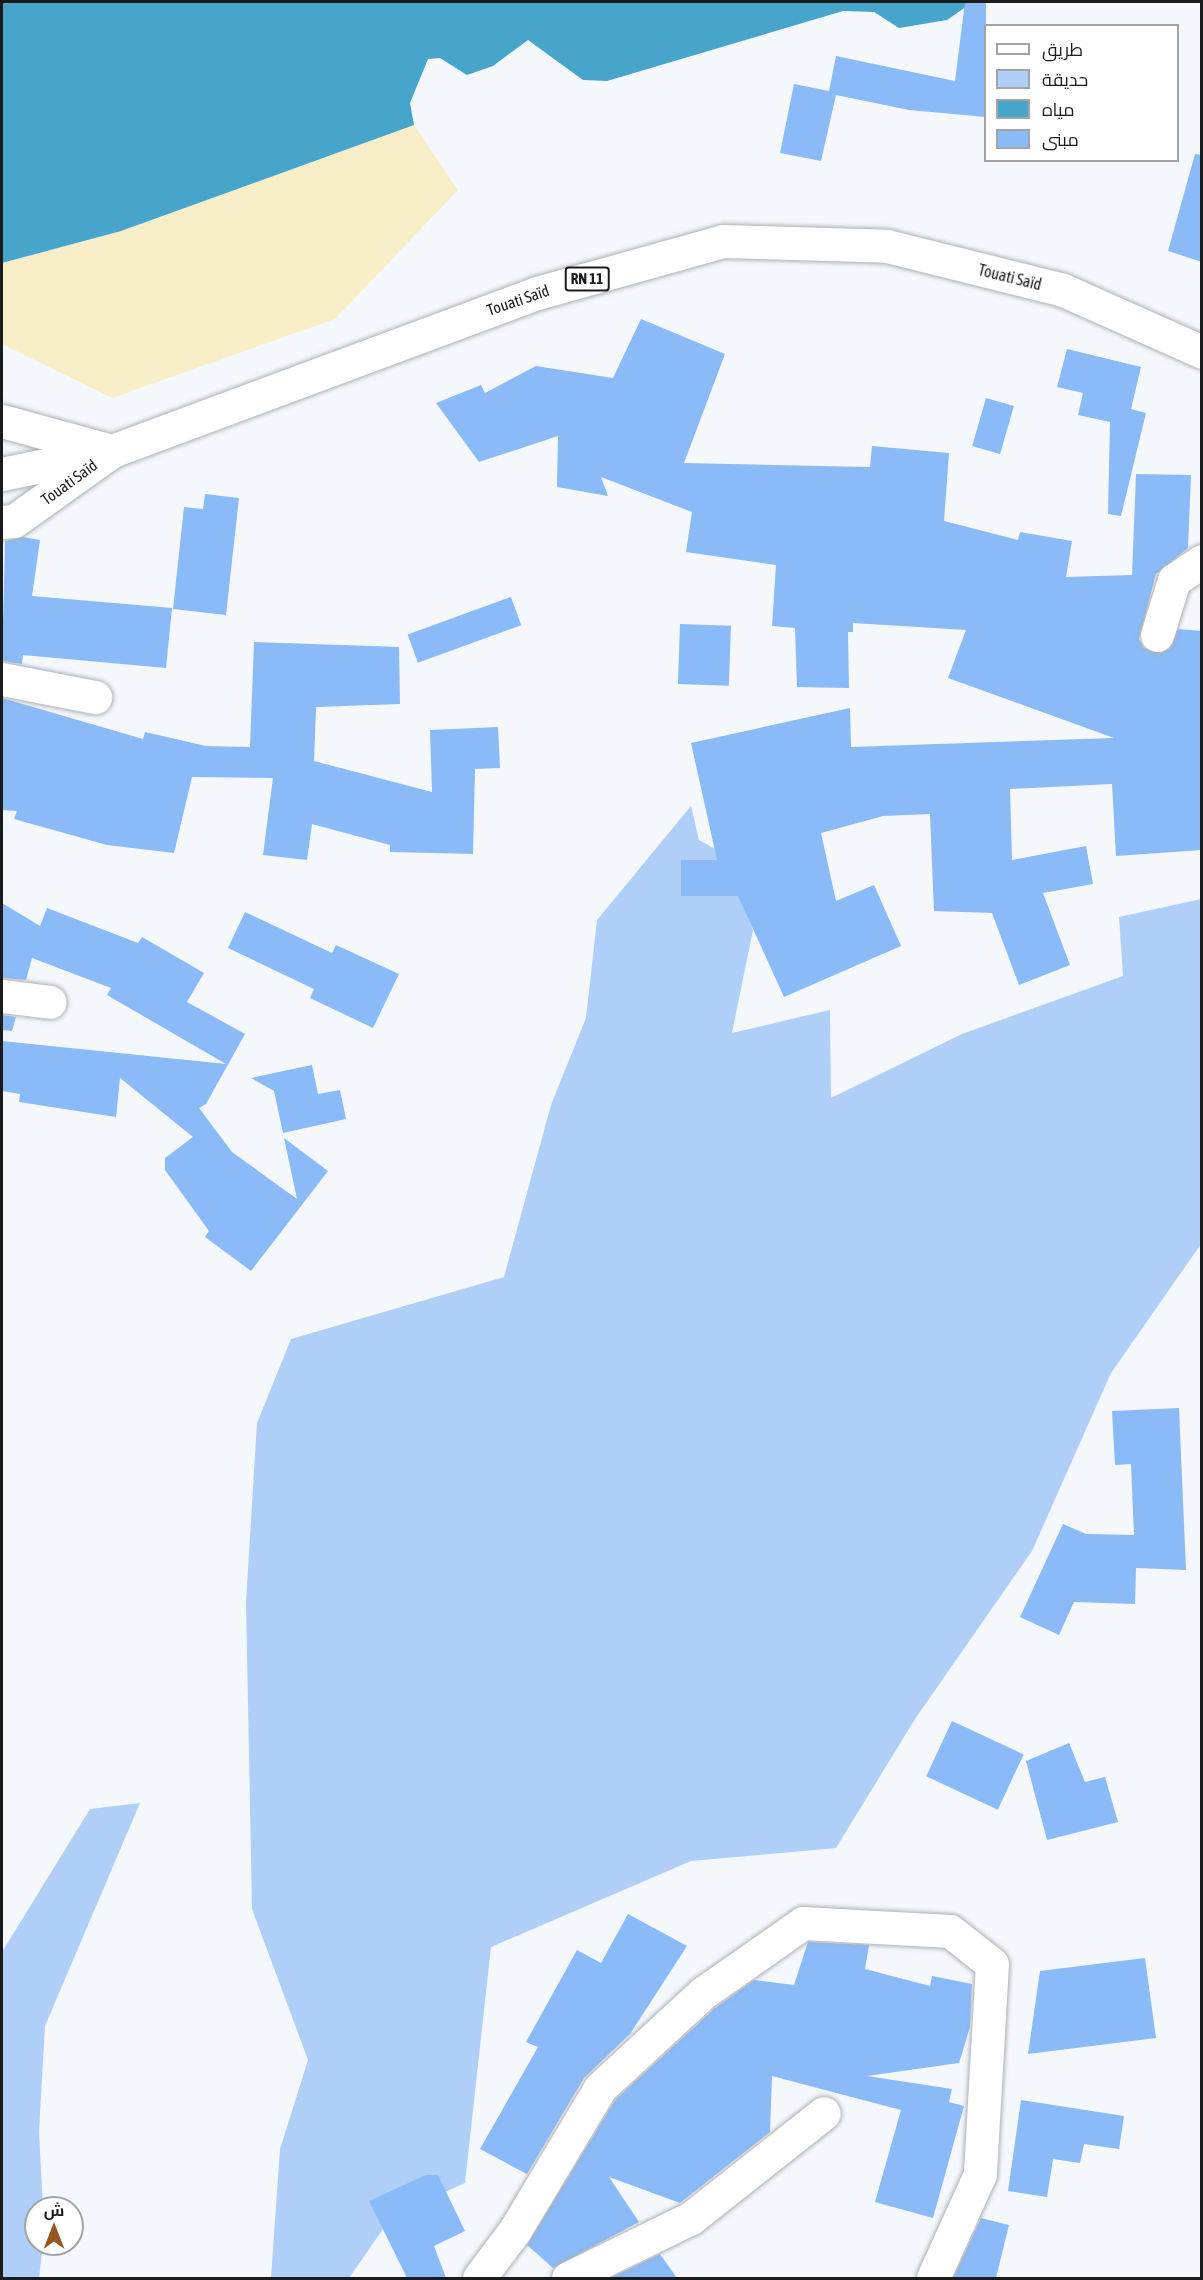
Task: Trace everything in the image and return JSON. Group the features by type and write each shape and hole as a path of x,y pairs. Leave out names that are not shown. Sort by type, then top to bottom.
{"street":[{"name":"Touati Saïd","path":"2,522 14,521 111,451 537,293 723,241 887,246 1063,290 1202,352"},
{"path":"2,421 111,451"},
{"path":"2,474 111,451"},
{"path":"1157,635 1174,579 1202,561"},
{"path":"2,679 95,697"},
{"path":"2,996 50,1002"},
{"path":"479,2278 515,2230 600,2088 703,1993 803,1923 950,1931 992,1964 980,2174 933,2278"},
{"path":"568,2278 691,2218 824,2113"}],"green space":[{"path":"691,806 699,840 726,855 753,930 732,1033 830,1010 831,1098 962,1034 1123,976 1119,917 1201,899 1201,1244 1111,1373 1032,1551 915,1719 836,1848 691,1861 491,1947 465,2183 392,2216 349,2278 271,2278 280,2149 308,2060 252,1909 246,1602 257,1423 291,1339 504,1277 551,1105 586,1018 597,920"},
{"path":"140,1803 45,2026 39,2132 42,2196 24,2196 24,2256 42,2256 39,2278 2,2278 2,1952 90,1809"}],"sand":[{"path":"414,125 458,190 335,319 112,398 2,344 2,263 121,231"}],"water":[{"path":"2,2 973,2 947,20 899,28 874,12 843,11 607,81 583,80 528,40 493,66 467,75 440,58 428,59 410,103 414,125 121,231 2,263"}],"building":[{"path":"965,2 986,2 984,117 909,110 836,95 821,161 780,153 794,84 829,91 836,56 955,81"},
{"path":"1195,154 1202,155 1202,262 1168,251"},
{"path":"641,319 725,354 684,463 870,467 872,446 949,453 944,521 1018,540 1020,532 1072,541 1066,577 1132,575 1136,474 1191,475 1188,548 1156,574 1139,639 1144,648 1161,653 1170,648 1178,629 1202,631 1202,850 1116,856 1112,784 1010,789 1012,860 1086,846 1093,884 1043,893 1070,965 1019,985 992,913 934,911 930,814 883,816 821,833 836,901 874,885 901,946 784,997 738,896 681,896 681,860 717,860 691,743 850,708 851,747 1114,738 948,678 966,630 853,623 853,632 848,632 849,688 797,687 795,628 772,626 776,565 686,552 692,512 601,477 608,496 557,487 558,436 479,462 436,403 481,385 485,393 536,366 613,378"},
{"path":"1067,349 1141,367 1131,409 1146,413 1121,516 1108,514 1110,422 1078,415 1083,393 1057,387"},
{"path":"986,398 1014,406 1000,454 972,446"},
{"path":"205,494 239,498 226,615 173,609 184,507 203,509"},
{"path":"23,537 40,540 32,596 172,608 166,668 23,655 22,664 2,661 5,541"},
{"path":"511,597 521,625 418,663 408,635"},
{"path":"680,624 731,626 729,686 678,684"},
{"path":"254,642 399,647 400,704 316,707 314,761 432,792 430,730 498,727 500,768 475,769 473,854 390,852 390,845 312,824 307,860 263,855 273,778 192,777 174,853 107,845 14,819 17,811 2,810 2,698 143,739 145,732 206,746 250,747"},
{"path":"2,903 40,926 47,908 138,943 142,937 204,973 187,1002 245,1034 206,1104 199,1108 232,1152 297,1199 284,1138 328,1171 251,1271 205,1237 209,1231 165,1170 165,1158 193,1137 120,1078 116,1117 19,1102 20,1094 2,1091 2,1041 226,1064 107,995 111,988 32,958 26,980 2,978"},
{"path":"245,912 332,953 336,945 399,974 373,1028 310,998 314,989 228,948"},
{"path":"2,1015 16,1017 12,1031 2,1030"},
{"path":"312,1065 318,1094 340,1090 346,1119 283,1133 274,1091 251,1078"},
{"path":"1179,1408 1186,1570 1136,1568 1135,1604 1074,1602 1059,1635 1020,1617 1063,1524 1086,1534 1134,1535 1131,1464 1115,1465 1112,1411"},
{"path":"952,1721 1024,1754 998,1810 926,1776"},
{"path":"1069,1743 1085,1782 1105,1777 1118,1822 1047,1840 1026,1761"},
{"path":"628,1914 687,1946 630,2034 584,2078 527,2174 480,2149 538,2047 526,2042 577,1950 601,1963"},
{"path":"808,1942 869,1945 865,1969 930,1986 932,1976 972,1984 970,2027 959,2063 867,2076 952,2089 949,2102 964,2106 933,2218 875,2202 901,2110 772,2076 770,2132 680,2203 609,2177 639,2222 553,2268 527,2245 615,2100 715,2008 754,1980 794,1985"},
{"path":"1145,1958 1156,2038 1028,2054 1040,1971"},
{"path":"1021,2100 1124,2116 1119,2149 1084,2144 1080,2163 1053,2159 1047,2197 1008,2191"},
{"path":"426,2175 438,2175 465,2231 434,2246 446,2278 407,2278 369,2201"},
{"path":"981,2218 1009,2225 996,2278 953,2278"},
{"path":"660,2254 677,2278 610,2278"}]}
